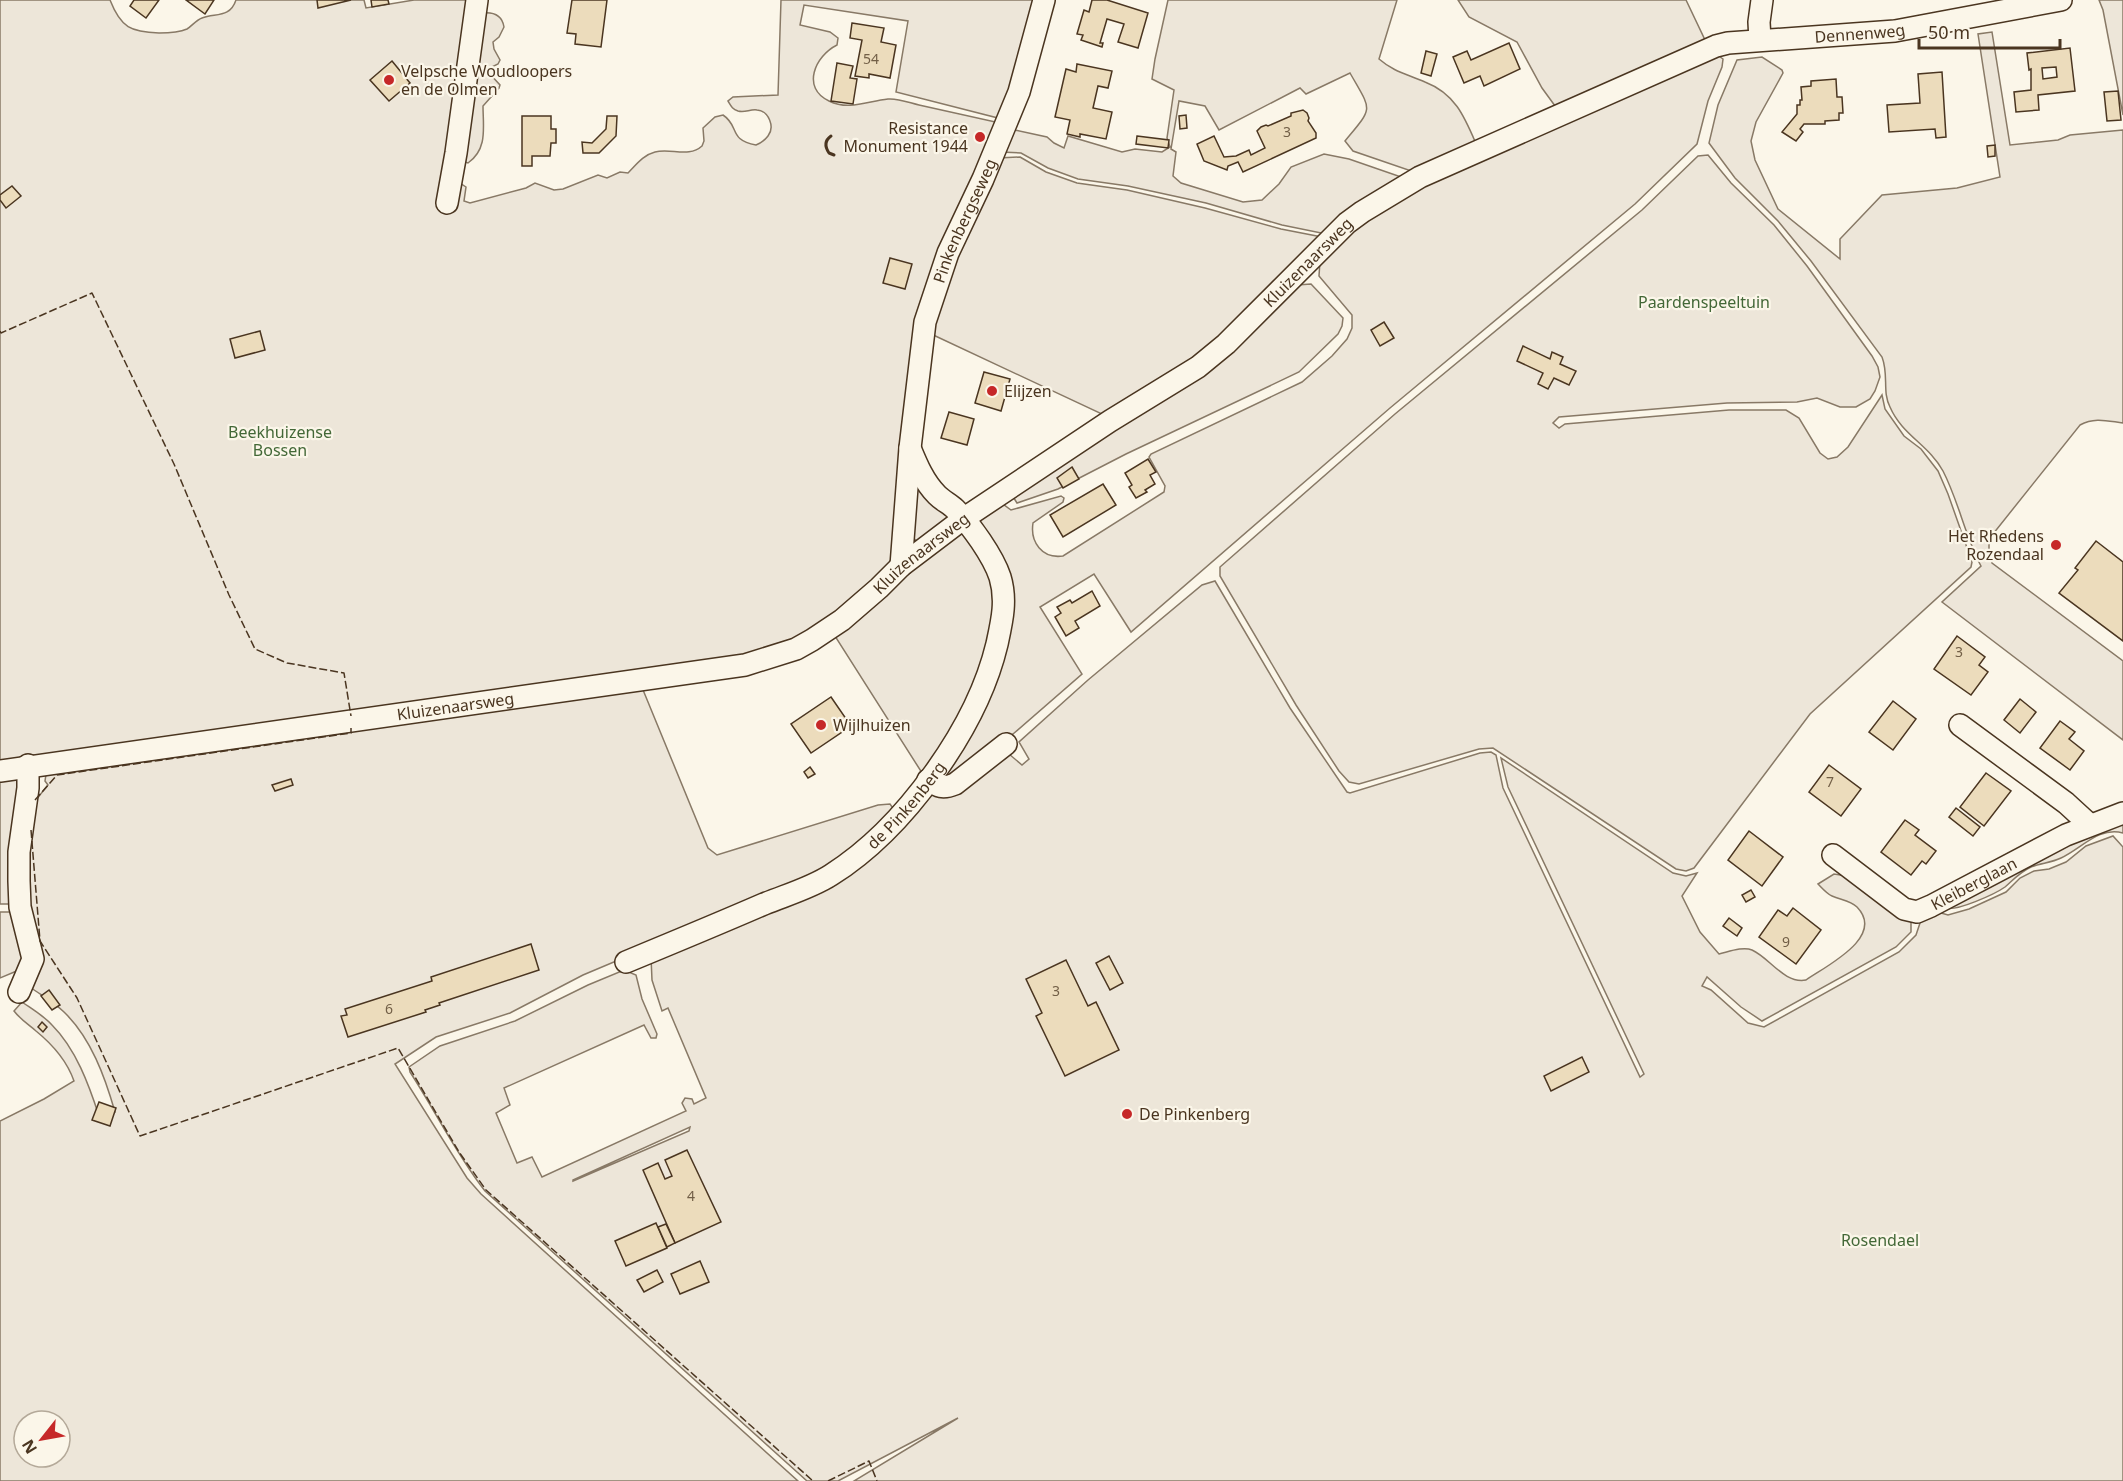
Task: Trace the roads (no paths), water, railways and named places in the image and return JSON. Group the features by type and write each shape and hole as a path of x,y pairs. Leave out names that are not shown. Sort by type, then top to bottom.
{"street":[{"path":"447,204 477,0"},
{"name":"Pinkenbergseweg","path":"902,566 910,448 925,322 948,253 983,179 1019,92 1044,0"},
{"path":"1761,40 1759,22 1762,0"},
{"name":"Dennenweg","path":"1728,43 1895,31 2061,0"},
{"name":"Kluizenaarsweg","path":"0,771 28,765 745,665 780,655 812,640 842,620 902,566 963,519 1101,427 1198,367 1226,344 1347,223 1362,212 1420,177 1716,46 1728,43"},
{"name":"Pinkenbergseweg","path":"910,448 920,473 928,485 956,509 963,519"},
{"name":"de Pinkenberg","path":"626,962 829,876 862,853 899,815 928,780 962,731 977,703 991,669 1004,616 1004,597 999,576 988,555 963,519"},
{"path":"1960,725 2066,803 2090,825"},
{"path":"928,780 938,787 947,788 1006,744"},
{"path":"19,992 33,959 20,907 19,881 19,852 28,788 28,765"},
{"name":"Kleiberglaan","path":"1833,855 1904,909 1917,912 2066,835 2123,813"}],"place":[{"name":"Velpsche Woudloopers en de Olmen","path":"389,80"},
{"name":"Resistance Monument 1944","path":"980,137"},
{"name":"Elijzen","path":"992,391"},
{"name":"Het Rhedens Rozendaal","path":"2056,545"},
{"name":"Wijlhuizen","path":"821,725"},
{"name":"De Pinkenberg","path":"1127,1114"}],"park label":[{"name":"Paardenspeeltuin","path":"1704,302"},
{"name":"Beekhuizense Bossen","path":"280,441"},
{"name":"Rosendael","path":"1880,1240"}]}
